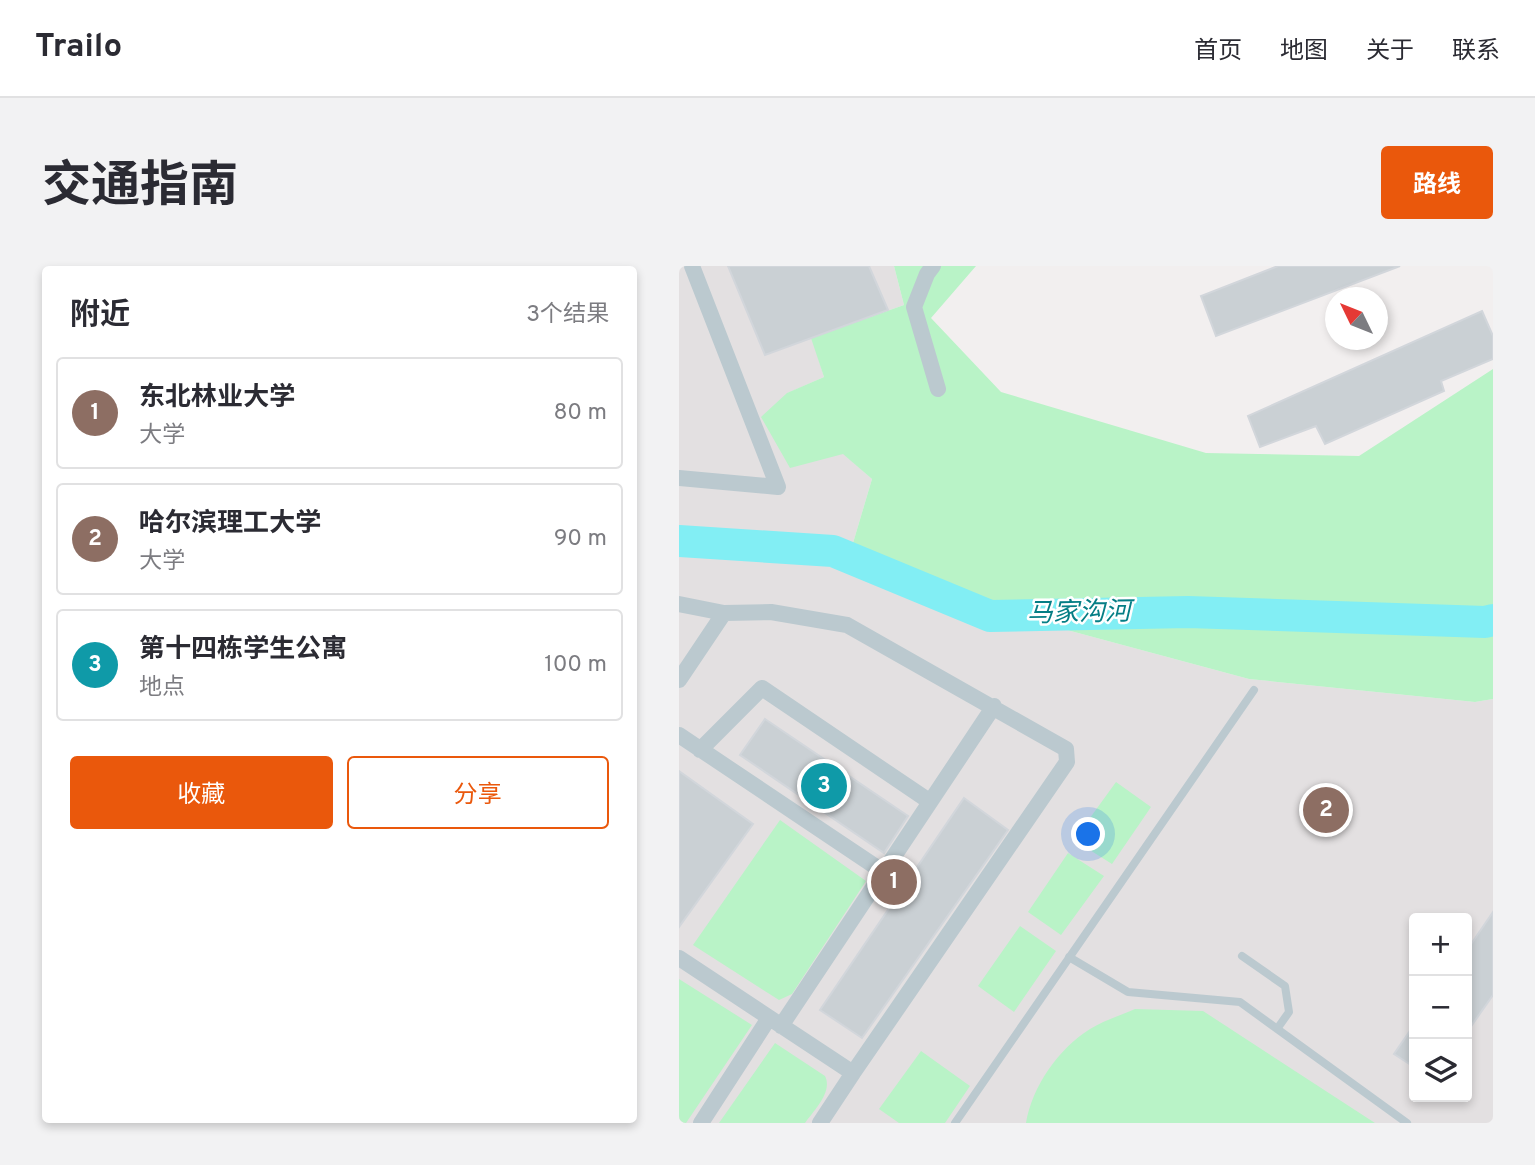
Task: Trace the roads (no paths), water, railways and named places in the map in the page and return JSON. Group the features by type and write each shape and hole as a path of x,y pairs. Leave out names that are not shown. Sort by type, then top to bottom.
{"street":[{"path":"679,478 778,486 692,266"},
{"path":"933,266 914,307 938,390"},
{"path":"679,604 724,613 771,612 847,625 1066,749 1067,762 820,1123"},
{"path":"679,680 724,613"},
{"path":"700,750 762,688 929,801"},
{"path":"701,1123 882,871 994,706"},
{"path":"679,734 882,871"},
{"path":"679,958 853,1073"}],"lane":[{"path":"955,1123 1254,690"},
{"path":"1242,956 1285,986 1289,1012 1277,1029"},
{"path":"1069,957 1128,992 1240,1002 1407,1123"}],"waterway":[{"name":"马家沟河","path":"679,541 833,551 990,616 1188,612 1485,622 1493,620"}],"place":[{"name":"第十四栋学生公寓","path":"824,786"},
{"name":"哈尔滨理工大学","path":"1326,810"},
{"name":"东北林业大学","path":"894,882"}]}
